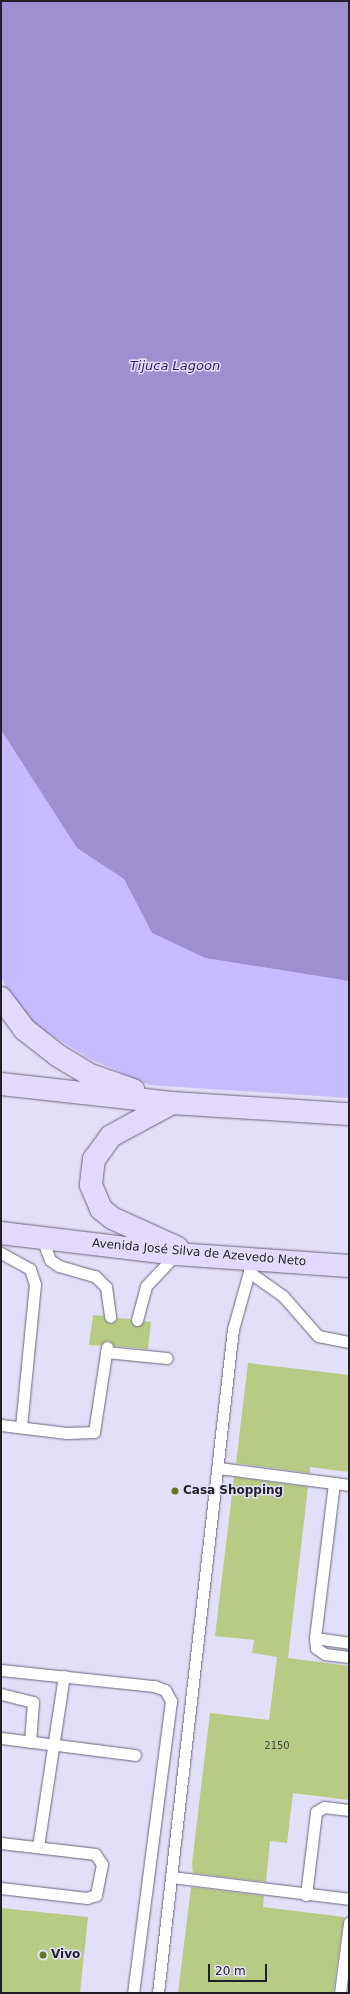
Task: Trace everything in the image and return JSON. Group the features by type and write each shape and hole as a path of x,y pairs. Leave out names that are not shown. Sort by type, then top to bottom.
{"street":[{"path":"1,998 24,1029 57,1055 90,1075 172,1103"},
{"path":"1,1084 172,1103 349,1114"},
{"path":"172,1103 111,1136 94,1159 91,1185 101,1209 112,1218 183,1254"},
{"name":"Avenida José Silva de Azevedo Neto","path":"1,1232 183,1254 249,1265 349,1266"}],"lane":[{"path":"42,1238 50,1260 59,1266 95,1276 106,1287 110,1317"},
{"path":"1,1253 30,1269 35,1284 21,1428"},
{"path":"138,1320 146,1286 183,1254"},
{"path":"158,1993 234,1328 249,1265 283,1296 318,1336 349,1342"},
{"path":"1,1425 21,1428 94,1432 107,1350 167,1358"},
{"path":"219,1468 349,1485"},
{"path":"334,1483 315,1638 316,1648 325,1654 349,1657"},
{"path":"315,1638 349,1642"},
{"path":"1,1670 154,1686 165,1690 171,1701 133,1993"},
{"path":"38,1847 64,1676"},
{"path":"1,1694 33,1702 30,1742"},
{"path":"1,1738 54,1746 135,1755"},
{"path":"306,1895 316,1812 324,1807 349,1810"},
{"path":"1,1843 38,1847 99,1858 102,1864 96,1896 87,1898 1,1888"},
{"path":"171,1877 349,1900"},
{"path":"340,1993 349,1923"}],"shaded area":[{"path":"1,730 77,848 124,879 152,933 205,958 349,981 349,1098 149,1085 88,1058 19,1015 1,977"}],"water":[{"name":"Tijuca Lagoon","path":"1,1 349,1 349,981 205,958 152,933 124,879 77,848 1,730"}],"building":[{"path":"93,1315 103,1316 111,1324 117,1318 130,1319 136,1327 144,1321 151,1322 148,1349 114,1346 108,1340 100,1346 89,1345"},
{"path":"248,1363 349,1375 349,1472 310,1467 310,1473 236,1463"},
{"path":"234,1477 308,1487 288,1658 349,1666 349,1800 293,1793 287,1843 270,1841 266,1882 193,1873 192,1863 210,1713 269,1720 277,1657 252,1653 254,1640 215,1636"},
{"path":"191,1887 264,1896 263,1907 344,1917 333,1993 178,1993"},
{"name":"Vivo","path":"1,1908 88,1917 80,1993 1,1993"}],"place":[{"name":"Casa Shopping","path":"175,1491"},
{"name":"Vivo","path":"43,1955"}]}
